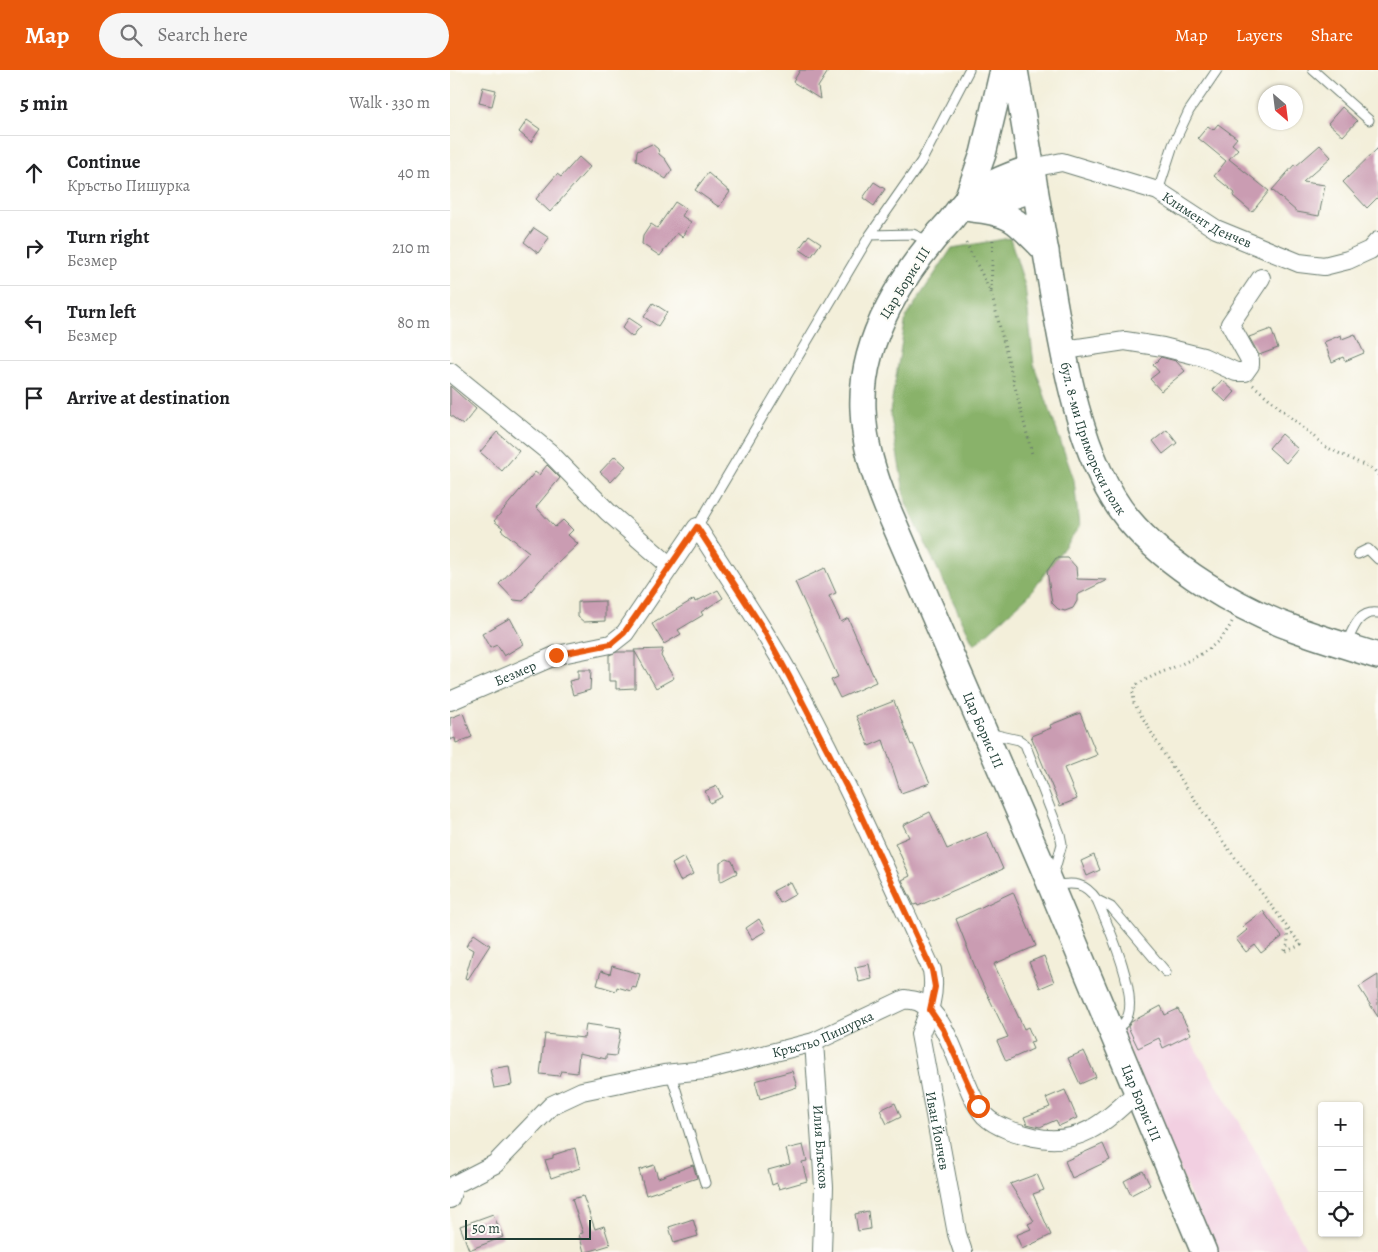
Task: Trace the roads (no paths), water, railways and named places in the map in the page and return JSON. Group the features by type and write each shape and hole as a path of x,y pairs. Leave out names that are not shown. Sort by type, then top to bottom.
{"street":[{"path":"1003,70 983,154 965,208 1007,215 1017,222 1046,251"},
{"name":"бул. 8-ми Приморски полк","path":"1015,70 1065,350 1084,432 1108,488 1128,519 1160,551 1240,604 1294,629 1378,656"},
{"name":"Климент Денчев","path":"1033,178 1062,162 1158,191 1216,228 1300,264 1324,266 1348,260 1370,250 1378,241"},
{"name":"Цар Борис III","path":"1033,178 1002,178 965,208 930,242 906,276 880,322 866,375 863,407 866,438 873,472 1204,1252"},
{"path":"1065,350 1125,341 1163,347 1203,357 1236,372 1245,372 1249,368 1250,360 1230,324 1262,278"},
{"path":"450,372 549,452 608,512 670,566"},
{"path":"697,527 771,644 858,809 932,970 935,987 930,1010 943,1029 986,1117 1015,1133 1050,1141 1076,1136 1100,1125 1136,1093"},
{"name":"Безмер","path":"450,701 556,655 611,644 624,633 697,527"},
{"name":"Кръстьо Пишурка","path":"451,1190 495,1164 552,1105 582,1091 671,1074 705,1070 814,1042 904,999 919,1001 930,1010"},
{"name":"Иван Йончев","path":"930,1010 920,1034 957,1234 963,1252"},
{"name":"Илия Блъсков","path":"814,1042 824,1187 822,1252"}],"lane":[{"path":"697,527 870,235 920,162 969,70"},
{"path":"1158,191 1173,145 1190,111 1217,70"},
{"path":"1313,70 1369,120"},
{"path":"870,235 914,234 930,242"},
{"path":"1358,554 1368,550 1378,559"},
{"path":"1345,646 1360,617 1370,613 1378,613"},
{"path":"984,732 1019,740 1029,751 1062,844 1050,886 1068,883 1081,884 1091,891 1098,900 1122,965 1129,993 1128,1012 1125,1022 1110,1032"},
{"path":"1098,900 1111,907 1166,972"},
{"path":"671,1074 705,1183"}]}
